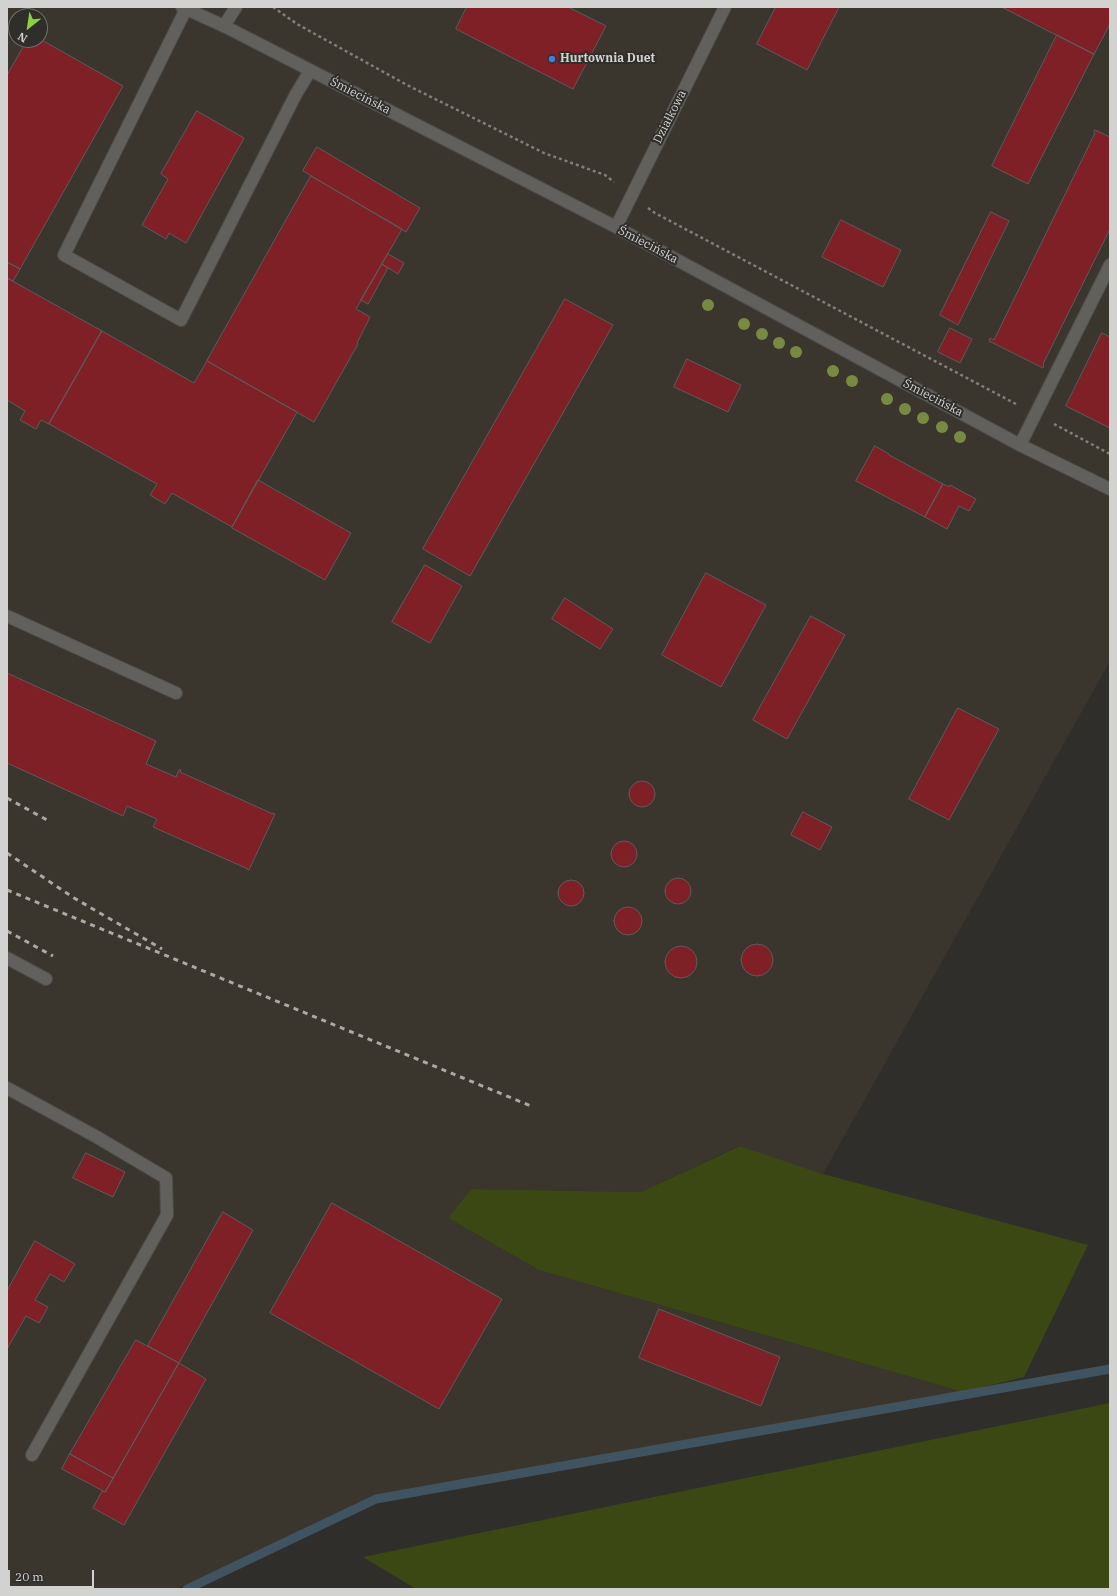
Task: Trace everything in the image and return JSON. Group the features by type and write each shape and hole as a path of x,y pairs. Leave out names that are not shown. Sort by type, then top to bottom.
{"street":[{"path":"224,26 236,7"},
{"name":"Działkowa","path":"616,227 725,7"},
{"path":"184,8 64,255 181,320 296,94 310,71"},
{"name":"Śmiecińska","path":"184,8 224,26 616,227 1020,445 1110,490"},
{"path":"1020,445 1110,265"},
{"path":"7,616 176,693"},
{"path":"7,958 46,979"},
{"path":"7,1088 95,1136 166,1178 167,1216 32,1455"}],"path":[{"path":"273,7 297,24 407,85 544,152 605,175 632,194 655,213 1110,454"}],"shaded area":[{"path":"7,7 1110,7 1110,661 823,1174 739,1146 641,1192 471,1189 448,1218 539,1270 963,1392 376,1499 176,1589 7,1589"}],"green space":[{"path":"740,1146 823,1174 1088,1245 1024,1377 963,1392 539,1270 448,1218 471,1189 641,1192"},
{"path":"1110,1403 1110,1589 416,1589 363,1557"}],"building":[{"name":"Hurtownia Duet","path":"467,7 568,7 606,26 573,89 456,29"},
{"path":"776,7 839,7 807,70 757,44"},
{"path":"1002,7 1110,7 1110,24 1094,54"},
{"path":"1057,35 1094,54 1028,184 992,166"},
{"path":"48,44 123,86 20,269 7,262 7,75 22,48 48,48"},
{"path":"197,111 244,138 186,243 169,233 166,239 142,225 168,179 161,174"},
{"path":"1095,130 1110,137 1110,229 1043,364 1043,368 989,341 990,338 994,340 1095,133"},
{"path":"317,147 420,208 406,232 303,171"},
{"path":"311,176 402,229 356,309 370,317 357,343 358,344 314,422 207,361"},
{"path":"991,212 1009,221 958,325 940,315"},
{"path":"841,220 901,250 883,287 822,257"},
{"path":"388,254 404,263 398,274 382,264"},
{"path":"7,262 20,269 13,281 7,278"},
{"path":"382,264 388,268 368,304 361,300"},
{"path":"7,278 102,331 49,424 41,420 36,429 20,420 25,411 7,400"},
{"path":"565,299 613,325 470,576 423,549"},
{"path":"950,328 972,339 960,363 938,352"},
{"path":"102,331 194,383 207,361 297,412 232,527 172,493 165,504 150,495 157,484 49,424"},
{"path":"1102,333 1110,337 1110,428 1066,406"},
{"path":"687,359 741,385 728,412 674,387"},
{"path":"875,446 943,484 925,517 856,481"},
{"path":"258,480 351,533 325,580 232,528"},
{"path":"943,484 949,487 950,485 976,499 969,511 959,506 947,529 925,517"},
{"path":"425,565 462,586 430,643 392,622"},
{"path":"706,573 766,605 721,687 662,655"},
{"path":"565,598 613,629 600,649 552,619"},
{"path":"811,616 845,635 787,739 753,720"},
{"path":"7,673 156,741 146,764 176,777 179,770 181,770 180,772 275,814 249,870 153,827 157,819 127,806 123,816 7,763"},
{"path":"958,708 999,729 949,820 909,799"},
{"path":"642,781 651,785 655,794 651,803 642,807 633,803 629,794 633,785"},
{"path":"803,812 832,827 820,850 791,835"},
{"path":"624,841 633,845 637,854 633,863 624,867 615,863 611,854 615,845"},
{"path":"678,878 687,882 691,891 687,900 678,904 669,900 665,891 669,882"},
{"path":"571,880 580,884 584,893 580,902 571,906 562,902 558,893 562,884"},
{"path":"628,907 638,911 642,921 638,931 628,935 618,931 614,921 618,911"},
{"path":"754,944 760,944 769,948 773,960 769,972 760,976 754,976 745,972 741,963 741,957 745,948"},
{"path":"678,946 684,946 693,950 697,962 693,974 684,978 678,978 669,974 665,965 665,959 669,950"},
{"path":"86,1153 125,1172 113,1197 73,1178"},
{"path":"332,1203 502,1299 439,1409 270,1313"},
{"path":"223,1212 253,1230 179,1363 148,1346"},
{"path":"35,1241 75,1264 64,1282 50,1274 35,1300 48,1307 39,1323 26,1316 7,1349 7,1291"},
{"path":"659,1309 780,1357 761,1406 639,1358"},
{"path":"136,1340 179,1363 113,1478 70,1454"},
{"path":"179,1363 206,1379 124,1525 93,1508 102,1491 105,1492"},
{"path":"70,1454 113,1478 105,1492 62,1469"}],"waterway":[{"path":"187,1589 376,1499 1110,1369"}],"railway":[{"path":"7,798 47,820"},
{"path":"7,853 74,898 162,949"},
{"path":"7,890 531,1106"},
{"path":"7,931 53,956"}],"place":[{"name":"Hurtownia Duet","path":"552,59"}]}
